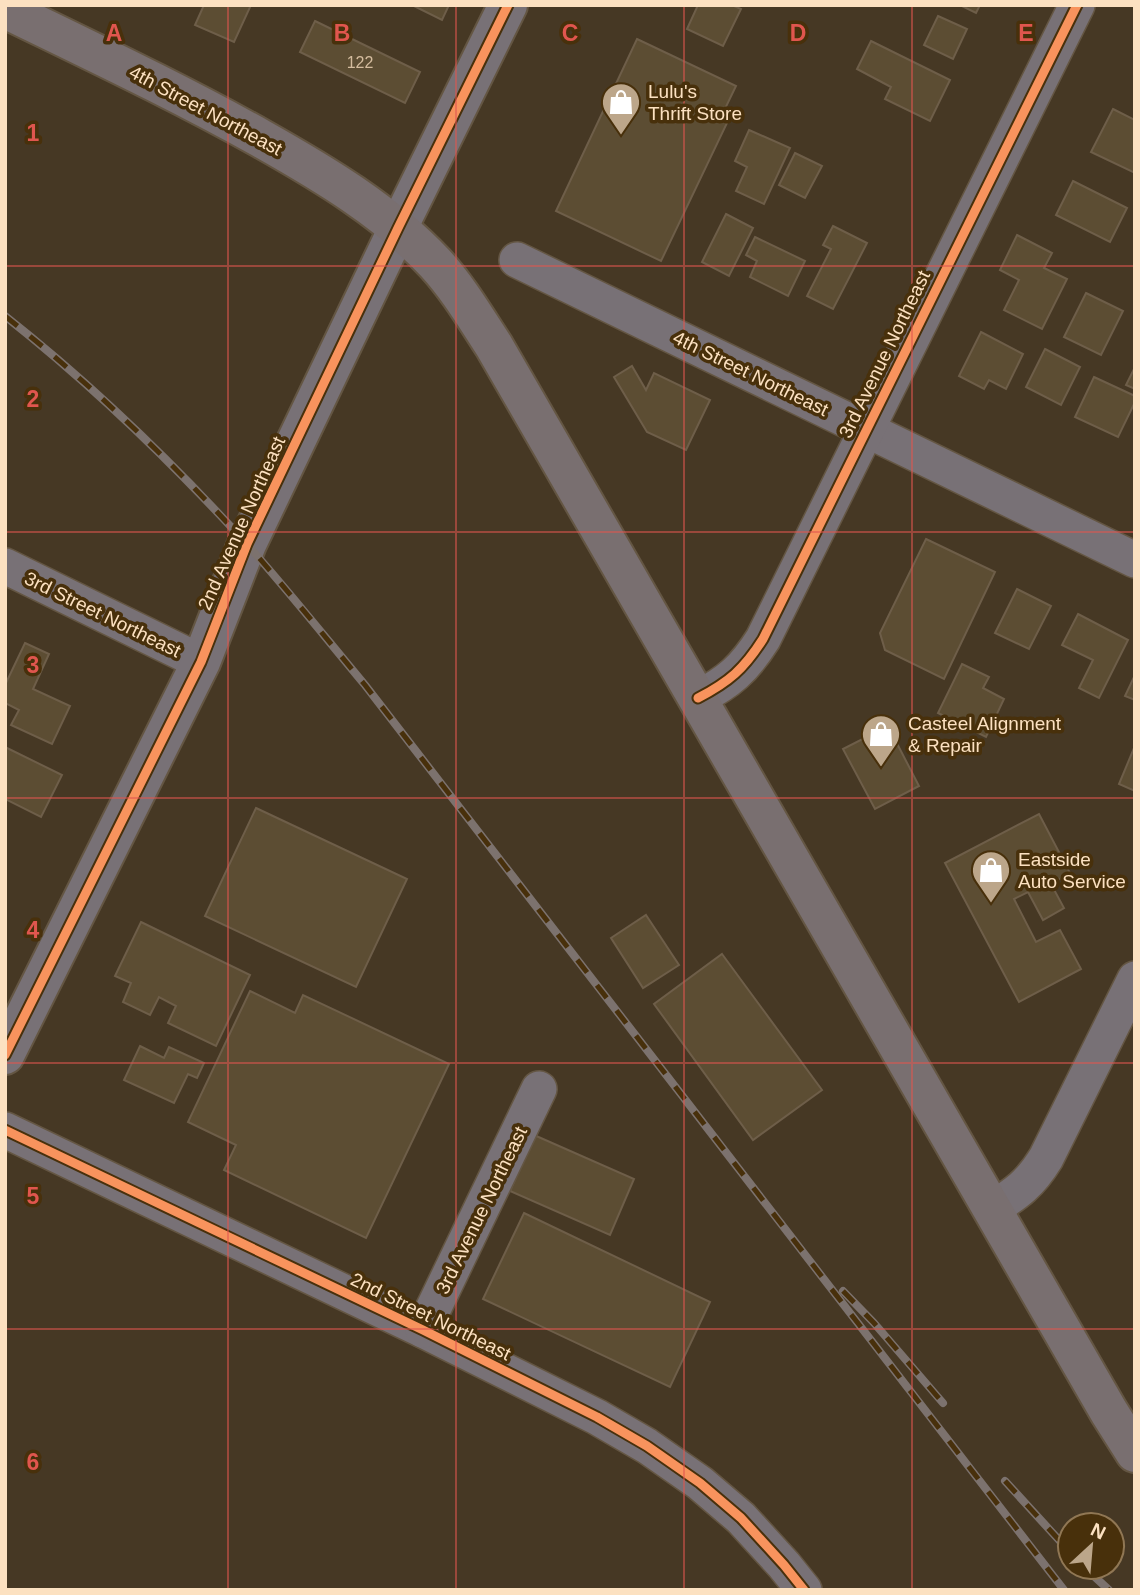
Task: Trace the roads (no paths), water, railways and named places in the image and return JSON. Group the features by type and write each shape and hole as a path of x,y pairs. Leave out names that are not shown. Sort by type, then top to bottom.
{"main road":[{"name":"4th Street Northeast","path":"5,9 204,106 298,159 351,193 398,228 435,264 463,299 494,346 1135,1453"}],"street":[{"name":"2nd Avenue Northeast","path":"5,1055 201,662 247,544 508,5"},
{"name":"3rd Avenue Northeast","path":"698,698 719,687 750,660 1077,5"},
{"name":"4th Street Northeast","path":"517,260 1135,560"},
{"name":"3rd Street Northeast","path":"5,566 201,662"},
{"path":"992,1209 1027,1185 1037,1173 1135,979"},
{"name":"3rd Avenue Northeast","path":"423,1330 539,1089"},
{"name":"2nd Street Northeast","path":"5,1130 423,1330 597,1417 647,1446 700,1483 741,1518 804,1590"}],"railway":[{"path":"5,316 99,396 188,482 245,542 365,685 1064,1590"},
{"path":"843,1291 943,1403"},
{"path":"1005,1481 1056,1537"},
{"path":"1099,1581 1109,1590"}],"place":[{"name":"Lulu's Thrift Store","path":"621,136"},
{"name":"Casteel Alignment & Repair","path":"881,768"},
{"name":"Eastside Auto Service","path":"991,904"}]}
